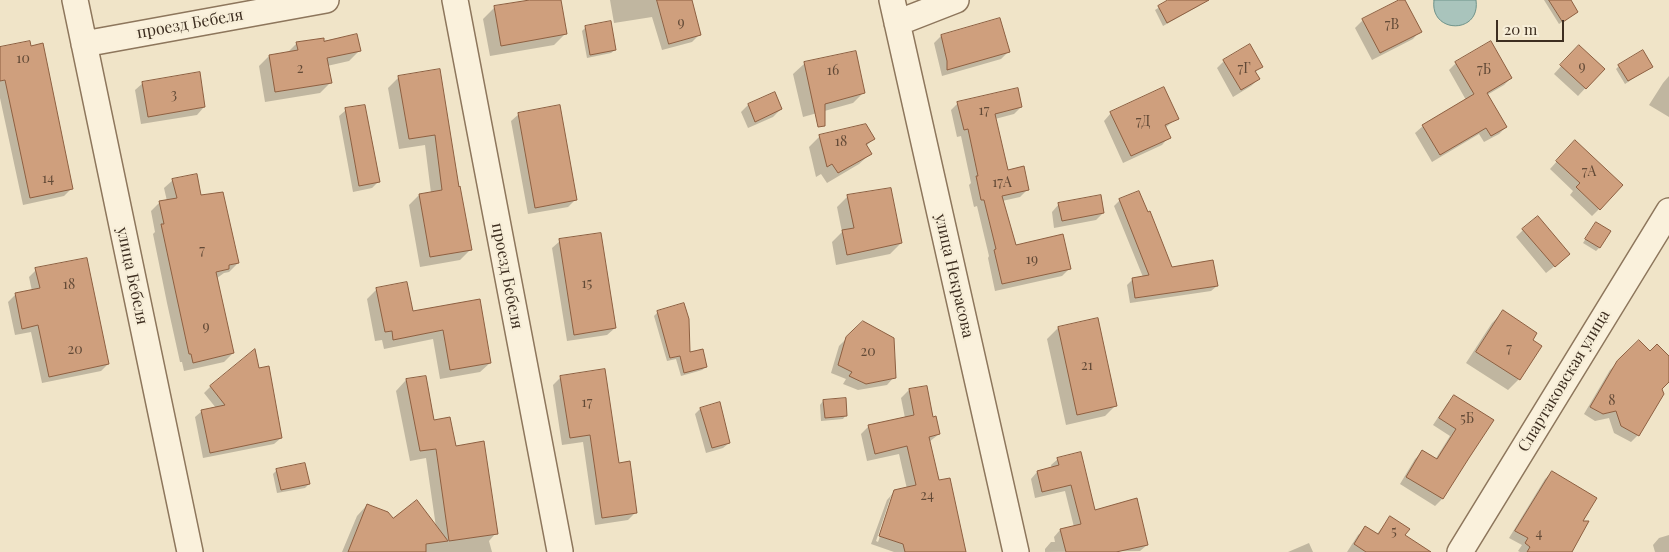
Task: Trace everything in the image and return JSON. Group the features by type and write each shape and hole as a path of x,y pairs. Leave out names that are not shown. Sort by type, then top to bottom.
{"street":[{"name":"улица Бебеля","path":"75,0 190,552"},
{"name":"проезд Бебеля","path":"84,44 326,0"},
{"name":"проезд Бебеля","path":"455,0 560,551"},
{"path":"895,11 956,0"},
{"name":"улица Некрасова","path":"895,11 1016,552"},
{"name":"Спартаковская улица","path":"1460,552 1669,210"}],"water":[{"path":"1434,0 1476,0 1475,11 1471,20 1464,24 1455,26 1446,24 1439,19 1435,11"}],"building":[{"path":"530,0 561,0 567,34 501,46 494,6"},
{"path":"657,0 692,0 701,35 669,44"},
{"path":"1168,0 1209,0 1167,23 1158,6"},
{"path":"1399,0 1405,0 1422,32 1380,53 1362,19"},
{"path":"1549,0 1571,0 1578,12 1563,22"},
{"path":"1000,18 1010,52 947,70 947,61 941,35"},
{"path":"611,21 616,50 590,55 585,26"},
{"path":"357,34 361,51 327,58 332,83 275,92 269,55 298,50 296,42 324,38 324,41"},
{"path":"30,41 31,46 43,43 73,189 30,198 5,80 0,81 0,47"},
{"path":"1491,41 1512,78 1487,93 1507,127 1491,136 1486,128 1440,155 1422,125 1474,94 1455,62"},
{"path":"1250,44 1263,67 1255,71 1260,79 1241,90 1223,60"},
{"path":"1579,45 1605,69 1586,89 1560,65"},
{"path":"1643,50 1653,67 1628,81 1618,65"},
{"path":"856,51 865,93 825,104 825,126 818,127 804,62"},
{"path":"440,69 459,187 472,250 430,257 419,194 442,190 435,135 409,139 398,76"},
{"path":"200,72 205,107 148,117 142,82"},
{"path":"1164,87 1179,119 1165,125 1171,138 1131,156 1110,112"},
{"path":"1018,88 1022,107 995,114 1008,170 1024,166 1029,190 1002,196 1016,245 1063,234 1071,269 1002,284 984,200 981,200 968,129 964,130 957,102"},
{"path":"775,92 782,109 755,122 748,104"},
{"path":"365,105 380,182 359,186 345,108"},
{"path":"560,105 577,200 535,208 518,113"},
{"path":"866,124 875,139 866,144 872,154 838,173 832,164 827,167 819,135"},
{"path":"1575,140 1623,185 1600,210 1576,187 1580,183 1556,161"},
{"path":"197,174 201,195 223,192 239,263 229,265 229,269 216,272 234,353 193,363 191,354 189,354 161,224 164,224 159,201 177,198 172,179"},
{"path":"891,188 902,243 847,255 842,230 854,228 847,195"},
{"path":"1139,191 1148,212 1150,211 1172,267 1213,260 1218,286 1135,298 1132,278 1149,275 1119,199"},
{"path":"1101,195 1104,213 1062,221 1058,203"},
{"path":"1538,216 1570,254 1555,267 1522,229"},
{"path":"1596,222 1611,231 1600,248 1585,239"},
{"path":"601,233 616,328 574,335 559,239"},
{"path":"87,258 109,364 49,377 38,325 22,329 15,293 40,288 35,268"},
{"path":"407,282 413,311 480,299 491,363 450,370 443,330 393,340 392,331 385,332 376,288"},
{"path":"684,303 689,319 690,352 703,349 707,367 684,373 680,356 670,358 657,311"},
{"path":"1503,310 1537,333 1533,340 1542,346 1520,380 1476,352"},
{"path":"1098,318 1117,406 1077,415 1058,327"},
{"path":"863,321 894,338 896,378 866,384 849,376 852,372 838,365 846,337"},
{"path":"1639,340 1650,351 1657,344 1669,356 1669,382 1662,389 1664,394 1639,436 1621,426 1616,411 1603,414 1590,407 1617,361"},
{"path":"255,349 259,368 269,366 282,438 210,453 201,410 225,405 210,386"},
{"path":"605,369 619,463 630,461 637,513 602,518 590,435 570,438 560,376"},
{"path":"426,376 434,420 450,417 456,446 484,441 498,534 449,541 436,449 420,451 406,379"},
{"path":"927,386 933,417 936,416 940,434 929,437 939,480 950,478 966,552 905,552 903,544 879,536 894,490 916,485 907,446 875,454 868,425 914,415 909,389"},
{"path":"1454,395 1494,420 1443,499 1406,477 1422,450 1437,459 1456,429 1439,418"},
{"path":"846,398 847,416 825,418 823,400"},
{"path":"720,402 730,443 712,448 700,408"},
{"path":"1081,452 1095,510 1137,498 1148,545 1116,552 1066,552 1060,529 1081,524 1071,485 1042,492 1037,471 1059,465 1057,458"},
{"path":"305,463 310,484 281,490 276,469"},
{"path":"1552,471 1597,498 1583,521 1589,521 1572,552 1527,552 1530,547 1525,543 1528,538 1515,531"},
{"path":"417,500 448,541 426,544 426,552 348,552 367,504 388,512 393,518"},
{"path":"1390,516 1410,529 1405,535 1431,552 1366,552 1354,544 1365,526 1378,534"}]}
